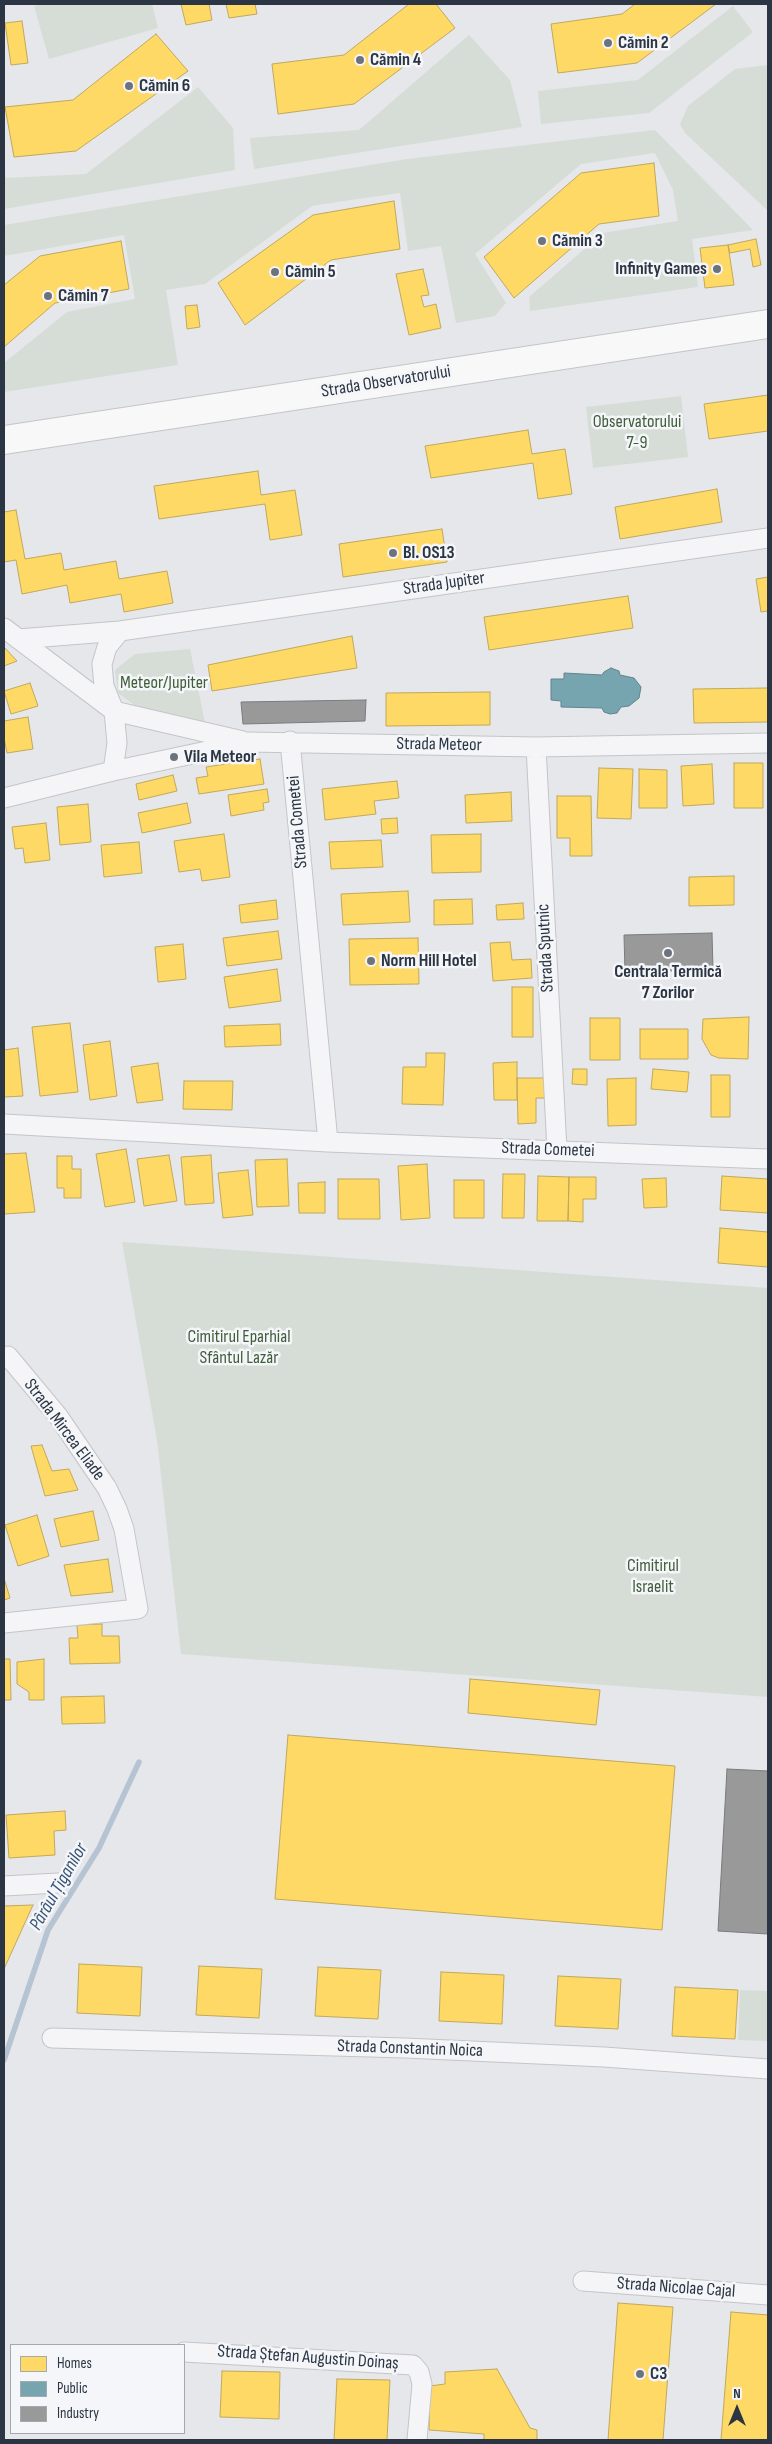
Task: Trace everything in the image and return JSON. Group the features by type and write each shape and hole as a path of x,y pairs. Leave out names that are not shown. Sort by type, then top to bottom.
{"main road":[{"name":"Strada Observatorului","path":"4,440 768,324"}],"street":[{"name":"Strada Jupiter","path":"11,633 120,631 768,538"},
{"path":"113,771 117,743 114,710 104,686 102,664 107,647 120,631"},
{"name":"Strada Jupiter","path":"11,633 114,710 250,742"},
{"name":"Strada Meteor","path":"4,798 113,771 250,742 290,741 536,747 768,743"},
{"name":"Strada Cometei","path":"290,741 328,1142"},
{"name":"Strada Sputnic","path":"536,747 557,1150"},
{"name":"Strada Cometei","path":"4,1124 328,1142 768,1159"},
{"name":"Strada Mircea Eliade","path":"4,1623 138,1609 124,1530 118,1508 107,1488 58,1416 8,1356"},
{"path":"4,1886 58,1883"},
{"name":"Strada Constantin Noica","path":"52,2038 412,2048 604,2057 768,2069"},
{"name":"Strada Nicolae Cajal","path":"583,2281 768,2295"},
{"name":"Strada Ștefan Augustin Doinaș","path":"185,2352 413,2366 419,2372 422,2384 417,2440"}],"green space":[{"path":"43,4 152,4 158,28 49,59 34,6"},
{"path":"733,6 753,32 649,113 541,124 538,91 638,80"},
{"path":"469,35 510,80 522,127 254,169 250,138 359,130"},
{"path":"768,65 768,211 685,133 680,124 688,106 735,69"},
{"path":"198,87 233,128 235,170 4,209 4,170 6,178 86,174"},
{"path":"655,130 753,230 692,239 698,287 530,311 529,297 603,233 678,221 673,190 655,153 581,164 475,254 506,303 495,316 456,323 441,246 408,251 400,193 337,202 312,206 205,284 166,290 178,365 4,392 4,363 67,312 135,299 124,235 4,256 4,225 407,159"},
{"name":"Observatorului 7-9","path":"681,396 688,457 593,468 586,407"},
{"name":"Meteor/Jupiter","path":"190,649 206,728 141,710 118,693 115,670 135,654"},
{"path":"122,1242 768,1288 768,1697 181,1654 157,1440"},
{"path":"740,1990 768,1991 768,2041 738,2040"}],"building: Homes":[{"path":"181,4 209,4 212,20 186,25"},
{"path":"226,4 255,4 257,14 229,18"},
{"name":"Cămin 4","path":"409,4 436,4 455,28 354,104 278,114 272,64 344,55"},
{"name":"Cămin 2","path":"635,4 716,4 637,63 558,73 551,24 622,14"},
{"path":"22,21 28,63 11,65 5,23"},
{"name":"Cămin 6","path":"156,34 188,71 76,151 14,157 5,107 73,100"},
{"name":"Cămin 3","path":"654,163 659,216 599,224 514,298 484,257 581,173"},
{"name":"Cămin 5","path":"394,201 400,249 331,260 245,325 218,283 313,215"},
{"path":"756,239 761,265 753,267 750,249 730,253 728,245"},
{"name":"Cămin 7","path":"121,241 129,289 55,303 4,347 4,285 40,256"},
{"name":"Infinity Games","path":"728,245 734,285 705,288 700,248"},
{"path":"423,269 429,295 421,296 424,307 436,304 441,328 409,335 396,274"},
{"path":"197,305 200,327 187,329 185,306"},
{"path":"768,395 768,431 709,439 704,404"},
{"path":"528,430 532,454 565,449 572,494 538,499 533,463 431,478 425,446"},
{"path":"258,471 261,495 295,490 302,535 270,540 265,504 159,519 154,486"},
{"path":"717,489 722,522 620,539 615,507"},
{"path":"16,510 25,559 61,553 64,570 116,561 119,579 167,571 173,603 124,612 121,594 70,603 67,585 22,594 16,560 4,562 4,512"},
{"name":"Bl. OS13","path":"442,529 447,562 343,577 339,544"},
{"path":"768,577 768,611 761,612 756,579"},
{"path":"628,596 633,628 489,650 484,617"},
{"path":"352,636 357,668 212,691 208,665"},
{"path":"4,647 17,661 4,666"},
{"path":"30,683 38,706 11,714 4,691"},
{"path":"768,688 768,722 694,723 693,689"},
{"path":"490,692 490,725 386,726 386,693"},
{"path":"28,717 33,749 7,753 4,738 4,721"},
{"path":"260,759 264,784 199,794 196,778 208,776 206,767"},
{"path":"734,763 763,763 763,808 734,808"},
{"path":"712,764 714,804 683,806 681,766"},
{"path":"599,768 633,769 631,819 597,818"},
{"path":"639,769 667,770 667,808 639,808"},
{"path":"173,775 177,791 139,800 136,784"},
{"path":"397,781 399,798 374,801 376,814 325,820 322,789"},
{"path":"267,789 269,802 263,803 264,810 231,816 228,795"},
{"path":"511,792 512,821 466,823 465,795"},
{"path":"557,796 591,796 592,856 570,856 570,838 557,838"},
{"path":"187,803 191,823 142,833 138,813"},
{"path":"88,804 91,842 60,845 57,807"},
{"path":"397,818 398,833 382,834 381,819"},
{"path":"46,823 50,860 25,863 23,848 15,849 12,827"},
{"path":"224,834 230,877 202,881 200,869 179,872 174,841"},
{"path":"481,834 481,872 432,873 431,835"},
{"path":"381,840 383,867 331,869 329,842"},
{"path":"139,842 142,873 104,877 101,845"},
{"path":"734,876 734,905 689,906 689,877"},
{"path":"408,891 410,922 343,925 341,894"},
{"path":"472,899 473,924 434,925 434,900"},
{"path":"276,900 278,919 241,923 239,905"},
{"path":"523,903 524,919 497,920 496,905"},
{"path":"278,931 282,959 227,966 223,938"},
{"path":"418,938 419,984 350,985 349,939"},
{"path":"510,942 512,960 531,959 532,978 493,981 490,943"},
{"path":"183,944 186,979 158,982 155,947"},
{"path":"277,969 281,1001 229,1008 224,977"},
{"path":"512,987 533,987 533,1037 512,1037"},
{"path":"749,1017 748,1059 719,1058 711,1055 702,1039 703,1019"},
{"path":"590,1018 620,1018 620,1060 590,1060"},
{"path":"70,1023 78,1092 40,1096 32,1027"},
{"path":"280,1024 281,1045 225,1047 224,1026"},
{"path":"640,1029 688,1029 688,1059 640,1059"},
{"path":"110,1041 117,1096 90,1100 83,1045"},
{"path":"18,1048 23,1096 4,1097 4,1050"},
{"path":"426,1053 445,1053 443,1105 402,1104 403,1067 426,1067"},
{"path":"517,1062 517,1100 494,1100 493,1063"},
{"path":"158,1063 163,1100 137,1103 131,1067"},
{"path":"573,1069 587,1069 587,1085 572,1084"},
{"path":"653,1069 689,1072 687,1092 651,1089"},
{"path":"711,1075 730,1075 730,1117 711,1117"},
{"path":"517,1078 545,1078 545,1098 536,1098 536,1123 518,1124"},
{"path":"636,1078 636,1125 608,1126 607,1079"},
{"path":"184,1081 233,1081 232,1110 183,1109"},
{"path":"126,1149 135,1202 105,1207 96,1154"},
{"path":"26,1153 35,1212 4,1214 4,1154"},
{"path":"169,1155 177,1201 144,1206 137,1159"},
{"path":"211,1155 214,1203 185,1205 181,1157"},
{"path":"57,1156 72,1156 72,1169 81,1169 81,1198 64,1198 64,1188 57,1188"},
{"path":"287,1159 289,1206 257,1207 255,1160"},
{"path":"427,1164 430,1218 401,1220 398,1166"},
{"path":"248,1170 253,1215 223,1218 218,1173"},
{"path":"503,1174 525,1174 524,1218 502,1218"},
{"path":"538,1176 569,1177 568,1221 537,1221"},
{"path":"722,1176 768,1179 768,1213 720,1210"},
{"path":"569,1177 596,1177 596,1199 583,1199 583,1222 568,1221"},
{"path":"666,1178 667,1207 644,1208 642,1179"},
{"path":"338,1179 379,1179 380,1219 338,1219"},
{"path":"454,1180 484,1180 484,1218 454,1218"},
{"path":"325,1182 325,1213 299,1213 298,1183"},
{"path":"720,1228 768,1232 768,1267 718,1263"},
{"path":"42,1445 52,1471 69,1469 78,1490 45,1496 31,1446"},
{"path":"93,1511 99,1540 61,1547 54,1519"},
{"path":"37,1515 49,1556 18,1566 5,1525"},
{"path":"108,1559 113,1592 71,1596 64,1565"},
{"path":"4,1578 10,1598 4,1600"},
{"path":"102,1624 102,1636 119,1636 120,1663 70,1664 69,1638 78,1638 77,1625"},
{"path":"4,1659 10,1659 11,1700 4,1700"},
{"path":"44,1659 44,1700 29,1700 29,1692 17,1684 17,1662"},
{"path":"470,1679 600,1690 596,1725 468,1713"},
{"path":"104,1696 105,1723 62,1724 61,1697"},
{"path":"288,1735 675,1766 662,1930 275,1899"},
{"path":"65,1811 66,1830 54,1831 55,1855 9,1858 6,1815"},
{"path":"33,1905 4,1969 4,1906"},
{"path":"79,1964 142,1967 140,2016 77,2013"},
{"path":"199,1966 262,1969 259,2018 196,2015"},
{"path":"318,1967 381,1970 378,2019 315,2016"},
{"path":"441,1972 504,1975 502,2024 439,2021"},
{"path":"558,1976 621,1979 618,2029 555,2026"},
{"path":"675,1987 738,1990 735,2039 672,2036"},
{"name":"C3","path":"618,2303 673,2307 663,2440 608,2440"},
{"path":"731,2312 768,2315 768,2440 721,2440"},
{"path":"497,2369 530,2428 537,2430 537,2440 484,2440 484,2434 429,2430 430,2386 445,2384 445,2372"},
{"path":"222,2371 280,2372 279,2419 220,2417"},
{"path":"337,2379 390,2380 387,2440 334,2440"}],"building: Public":[{"path":"611,668 619,671 620,675 634,678 641,687 639,698 629,706 621,707 617,713 610,714 604,712 602,708 561,707 561,701 551,700 551,679 564,679 564,673 602,675"}],"building: Industry":[{"path":"366,700 365,721 243,724 241,702"},
{"name":"Centrala Termică 7 Zorilor","path":"712,933 713,970 625,972 624,935"},
{"path":"727,1769 768,1771 768,1934 718,1931"}],"waterway":[{"name":"Pârâul Țiganilor","path":"4,2060 48,1930 99,1848 139,1762"}],"place":[{"name":"Cămin 2","path":"608,43"},
{"name":"Cămin 4","path":"360,60"},
{"name":"Cămin 6","path":"129,86"},
{"name":"Cămin 3","path":"542,241"},
{"name":"Infinity Games","path":"717,269"},
{"name":"Cămin 5","path":"275,272"},
{"name":"Cămin 7","path":"48,296"},
{"name":"Bl. OS13","path":"393,553"},
{"name":"Vila Meteor","path":"174,757"},
{"name":"Centrala Termică 7 Zorilor","path":"668,953"},
{"name":"Norm Hill Hotel","path":"371,961"},
{"name":"C3","path":"640,2374"}],"park label":[{"name":"Cimitirul Eparhial Sfântul Lazăr","path":"239,1347"},
{"name":"Cimitirul Israelit","path":"653,1576"}]}
